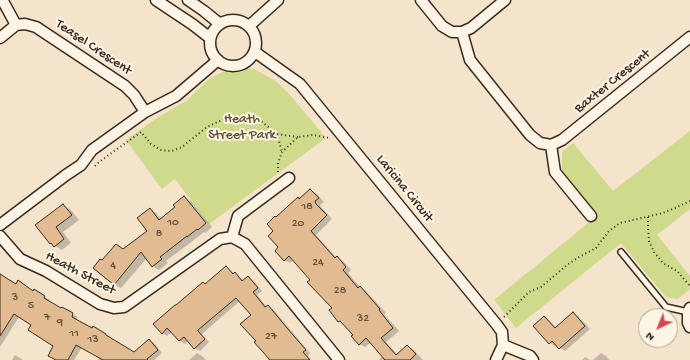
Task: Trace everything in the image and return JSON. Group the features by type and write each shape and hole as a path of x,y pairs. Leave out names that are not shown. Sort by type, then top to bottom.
{"street":[{"path":"0,38 16,25 1,0"},
{"path":"156,0 210,38"},
{"path":"188,0 220,24"},
{"path":"249,26 278,0"},
{"path":"421,0 442,26 452,32 462,32 471,28 506,0"},
{"path":"227,20 243,22 254,32 256,40 255,52 246,63 238,66 225,65 214,57 211,49 210,38 214,30 227,20"},
{"name":"Teasel Crescent","path":"16,25 25,24 36,27 125,86 134,95 145,112"},
{"path":"462,32 470,60 530,135 540,143 551,145 555,172 591,216"},
{"name":"Baxter Crescent","path":"551,145 562,140 690,37"},
{"name":"Laricina Circuit","path":"255,52 300,84 497,325 502,332 503,345"},
{"path":"0,225 66,175 81,166 92,150 145,112 176,96 218,60"},
{"path":"286,180 238,216 232,237 245,244 339,360"},
{"name":"Heath Street","path":"0,236 20,259 46,271 100,304 114,308 124,307 220,239 232,237"},
{"path":"689,310 688,323 690,327"},
{"path":"496,360 503,345 530,356 534,360"}],"lane":[{"path":"620,252 666,307 689,310"}],"path":[{"path":"81,166 91,170 99,162 141,132 151,144 161,150 172,151 182,146 207,127 234,116 247,117 261,121 277,134 298,137 313,135 335,140"},
{"path":"277,134 282,152"},
{"path":"286,180 278,173 278,163 282,152 298,137"},
{"path":"497,325 529,292 541,287 567,265 596,248 609,232 620,223 669,211 690,201"},
{"path":"648,216 649,241 654,252 663,263 677,271 690,286"}],"green space":[{"name":"Heath Street Park","path":"233,67 254,69 276,81 291,96 326,138 209,224 175,179 162,189 126,140 157,118 186,101 210,78"},
{"path":"690,131 690,209 657,235 690,276 690,289 678,299 666,297 621,243 516,328 494,300 598,215 562,171 562,152 573,143 613,191"}],"building":[{"path":"310,189 319,198 315,201 316,204 327,215 311,231 335,258 337,256 346,267 343,270 358,288 360,286 380,309 379,310 393,328 381,338 396,355 407,345 416,354 410,360 385,360 366,338 359,345 351,336 353,335 340,321 338,322 329,310 332,308 307,282 310,280 289,256 284,261 275,251 278,247 268,236 273,231 267,224 298,197 299,199"},
{"path":"184,196 206,223 160,257 162,259 152,267 141,252 114,285 93,268 116,244 123,249 147,231 137,218 150,208 159,220 175,207 173,205"},
{"path":"63,204 72,215 56,227 64,239 54,247 35,225"},
{"path":"226,266 233,274 235,272 242,281 248,276 258,288 253,292 265,307 268,305 306,350 303,352 310,360 270,360 254,342 256,341 240,324 251,315 236,298 198,330 205,339 194,349 184,337 179,341 167,328 162,334 153,324 203,282 205,284"},
{"path":"0,274 16,284 18,280 33,291 34,289 45,296 44,298 73,313 72,317 92,328 93,326 134,352 149,339 158,350 147,359 148,360 103,360 76,345 68,360 56,360 48,356 53,346 28,330 31,325 14,314 0,336"},
{"path":"573,312 585,326 559,349 552,341 549,344 533,326 544,316 555,328"}]}
